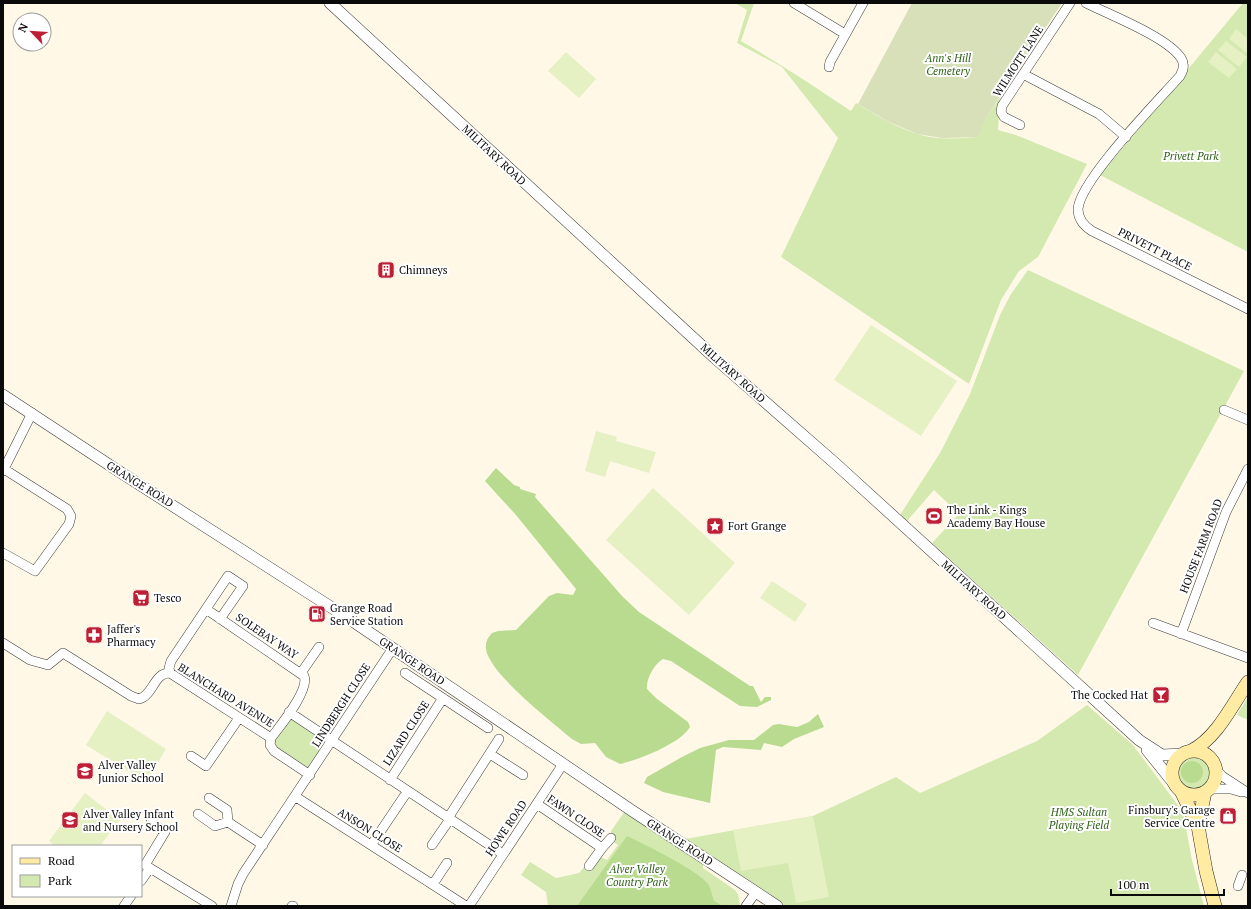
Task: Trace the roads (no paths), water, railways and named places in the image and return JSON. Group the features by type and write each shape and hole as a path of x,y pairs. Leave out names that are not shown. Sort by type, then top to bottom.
{"main road":[{"path":"1198,826 1207,791 1214,783 1212,750 1230,711 1248,682"},
{"path":"1215,906 1206,872 1198,826 1179,789 1172,771 1178,758 1205,742 1230,711"},
{"path":"1188,753 1199,752 1207,756 1214,764"},
{"path":"1179,789 1196,795 1207,791"}],"street":[{"name":"MILITARY ROAD","path":"330,3 698,342 837,465 1139,740 1179,789"},
{"path":"794,3 845,34"},
{"path":"829,67 830,62 863,3"},
{"name":"WILMOTT LANE","path":"1020,125 1004,118 1001,112 1003,104 1070,3"},
{"name":"PRIVETT PLACE","path":"1086,3 1162,42 1181,58 1182,72 1099,168 1080,200 1079,212 1081,220 1088,228 1248,309"},
{"path":"1023,74 1095,111 1126,137"},
{"name":"GRANGE ROAD","path":"3,394 120,472 182,510 393,648 563,764 777,906"},
{"path":"1224,410 1248,420"},
{"path":"3,553 32,571 35,571 69,524 71,516 67,509 3,470 32,413"},
{"name":"HOUSE FARM ROAD","path":"1181,634 1226,512 1248,469"},
{"name":"SOLEBAY WAY","path":"170,673 169,668 171,661 228,576 243,586 220,619"},
{"name":"SOLEBAY WAY","path":"213,598 228,608"},
{"name":"SOLEBAY WAY","path":"206,610 300,673 305,680 305,687 289,712"},
{"path":"1153,623 1248,658"},
{"name":"BLANCHARD AVENUE","path":"4,645 30,660 48,665 63,653 131,696 139,699 147,694 160,676 165,673 170,673 271,738 289,712 407,792 503,854"},
{"name":"SOLEBAY WAY","path":"300,673 319,647"},
{"name":"LINDBERGH CLOSE","path":"231,906 238,884 244,874 393,648"},
{"name":"LIZARD CLOSE","path":"405,673 488,728"},
{"name":"LIZARD CLOSE","path":"390,780 443,698"},
{"path":"191,756 206,766 239,718"},
{"path":"271,738 270,745 274,751 310,775"},
{"path":"432,844 499,739"},
{"name":"MILITARY ROAD","path":"1139,740 1162,755 1188,753"},
{"path":"490,754 523,775"},
{"name":"HOWE ROAD","path":"469,906 563,764"},
{"path":"1214,764 1222,776 1248,793"},
{"path":"1207,791 1231,789 1248,793"},
{"path":"372,844 407,792"},
{"name":"ANSON CLOSE","path":"296,797 362,840 372,844 466,906"},
{"path":"209,798 227,810 228,822"},
{"name":"FAWN CLOSE","path":"537,804 602,848"},
{"path":"198,814 216,826 228,822"},
{"path":"151,822 165,832 145,865 212,906"},
{"path":"228,822 263,845"},
{"name":"FAWN CLOSE","path":"589,866 610,838"},
{"path":"433,884 447,863"},
{"path":"142,880 150,868"},
{"path":"746,906 756,892"},
{"path":"124,906 130,897"}],"place":[{"name":"Chimneys","path":"386,270"},
{"name":"The Link - Kings Academy Bay House","path":"934,516"},
{"name":"Fort Grange","path":"715,526"},
{"name":"Tesco","path":"141,598"},
{"name":"Grange Road Service Station","path":"317,614"},
{"name":"Jaffer's Pharmacy","path":"94,635"},
{"name":"The Cocked Hat","path":"1161,695"},
{"name":"Alver Valley Junior School","path":"85,771"},
{"name":"Finsbury's Garage Service Centre","path":"1228,816"},
{"name":"Alver Valley Infant and Nursery School","path":"70,820"}],"park label":[{"name":"Ann's Hill Cemetery","path":"948,64"},
{"name":"Privett Park","path":"1191,156"},
{"name":"HMS Sultan Playing Field","path":"1079,818"},
{"name":"Alver Valley Country Park","path":"637,875"}]}
